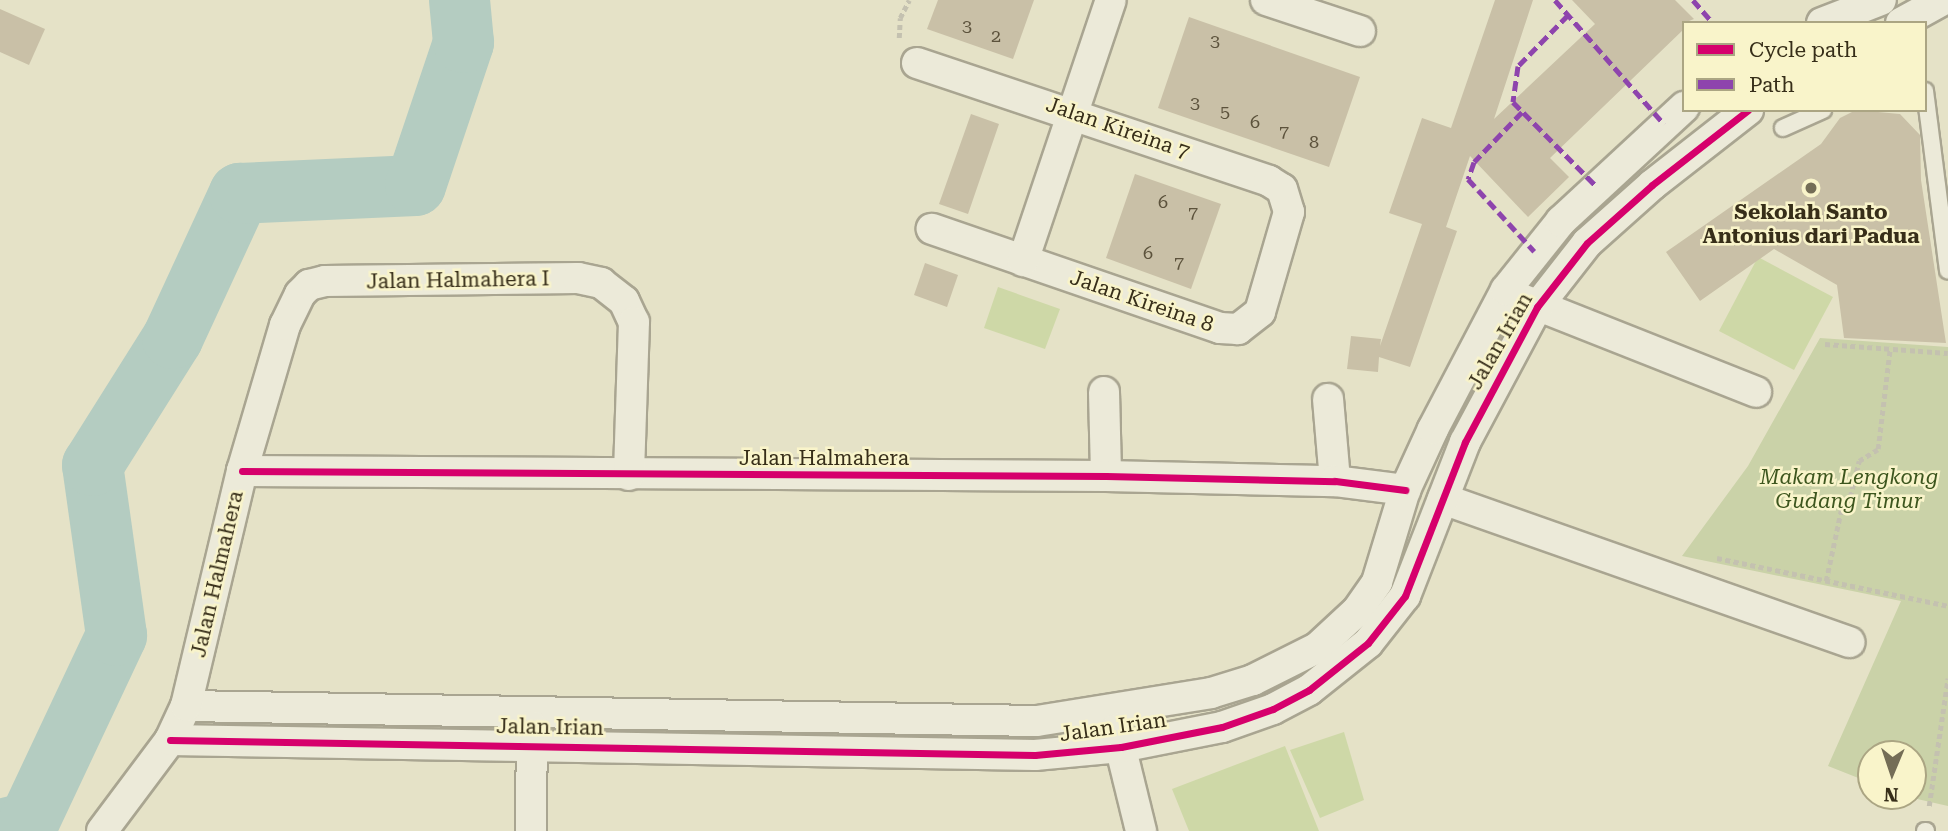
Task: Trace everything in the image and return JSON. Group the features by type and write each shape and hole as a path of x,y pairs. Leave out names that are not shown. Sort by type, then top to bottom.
{"street":[{"path":"1023,261 1111,0"},
{"path":"1266,0 1360,31"},
{"path":"1827,21 1881,0"},
{"path":"1911,21 1942,0"},
{"name":"Jalan Kireina 7","path":"917,63 1073,112 1269,181 1287,198 1289,223"},
{"name":"Jalan Irian","path":"186,706 335,711 1037,721 1112,712 1211,693 1253,680 1317,649 1357,611 1386,559 1405,490 1472,349 1506,290 1561,221 1682,109"},
{"name":"Jalan Irian","path":"170,740 532,744 1034,755 1121,747 1222,727 1273,709 1336,670 1383,627 1423,559 1465,442 1536,307 1587,243 1652,185 1745,112"},
{"path":"1561,221 1587,243"},
{"name":"Jalan Kireina 8","path":"932,229 1220,328 1238,329 1260,312 1289,223"},
{"name":"Jalan Halmahera I","path":"242,471 285,325 300,294 309,285 325,281 578,278 601,283 624,301 634,322 629,475"},
{"path":"1506,290 1536,307"},
{"name":"Jalan Irian","path":"1536,307 1756,392"},
{"path":"1104,392 1107,475"},
{"path":"1328,399 1335,481"},
{"name":"Jalan Halmahera","path":"102,831 170,740 186,706 242,471 629,475 1107,475 1335,481 1405,490"},
{"path":"1443,499 1850,642"},
{"path":"1357,611 1383,627"},
{"path":"335,711 335,741"},
{"path":"531,831 533,712"},
{"path":"1112,712 1141,831"}],"lane":[{"path":"1927,107 1948,271"},
{"path":"1783,128 1819,112"}],"path":[{"path":"1825,344 1948,353"},
{"path":"1826,582 1843,501 1850,497 1859,461 1878,449 1890,349"},
{"path":"1705,556 1948,606"},
{"path":"1925,831 1948,678"}],"green space":[{"path":"1758,257 1833,297 1794,370 1719,331"},
{"path":"998,287 1060,309 1045,349 984,328"},
{"name":"Makam Lengkong Gudang Timur","path":"1820,338 1948,347 1948,806 1927,801 1927,740 1857,740 1857,777 1828,766 1901,601 1682,556 1748,466"},
{"path":"1344,732 1364,800 1320,818 1290,750"},
{"path":"1285,746 1319,831 1189,831 1172,789"}],"building":[{"path":"938,0 1034,0 1013,59 927,29"},
{"path":"1495,0 1533,0 1494,119 1595,24 1572,0 1675,0 1694,19 1682,21 1682,31 1550,158 1569,177 1528,217 1470,156 1446,227 1457,231 1410,367 1379,357 1378,372 1347,369 1351,336 1381,339 1380,346 1422,224 1389,213 1422,118 1451,128"},
{"path":"0,9 45,29 29,65 0,52"},
{"path":"1189,17 1360,77 1329,167 1158,108"},
{"path":"1852,112 1900,114 1920,135 1921,180 1946,343 1844,338 1837,285 1774,249 1700,301 1666,252 1821,144 1840,118"},
{"path":"971,114 999,124 968,214 939,204"},
{"path":"1135,174 1221,204 1191,289 1106,258"},
{"path":"925,263 958,275 947,307 914,295"}],"waterway":[{"path":"0,829 28,822 116,635 92,465 172,338 239,193 415,185 463,42 459,0"}],"marked path":[{"path":"1555,0 1664,124"},
{"path":"1693,0 1711,21"},
{"path":"1568,15 1518,66 1513,102 1596,186"},
{"path":"1522,112 1474,162 1468,179 1534,251"}],"cycle path":[{"path":"170,740 1035,755 1121,747 1222,727 1273,709 1309,690 1368,643 1405,596 1465,442 1537,307 1587,243 1652,185 1745,112"},
{"path":"242,471 1106,476 1335,481 1405,490"}],"place":[{"name":"Sekolah Santo Antonius dari Padua","path":"1811,188"}]}
